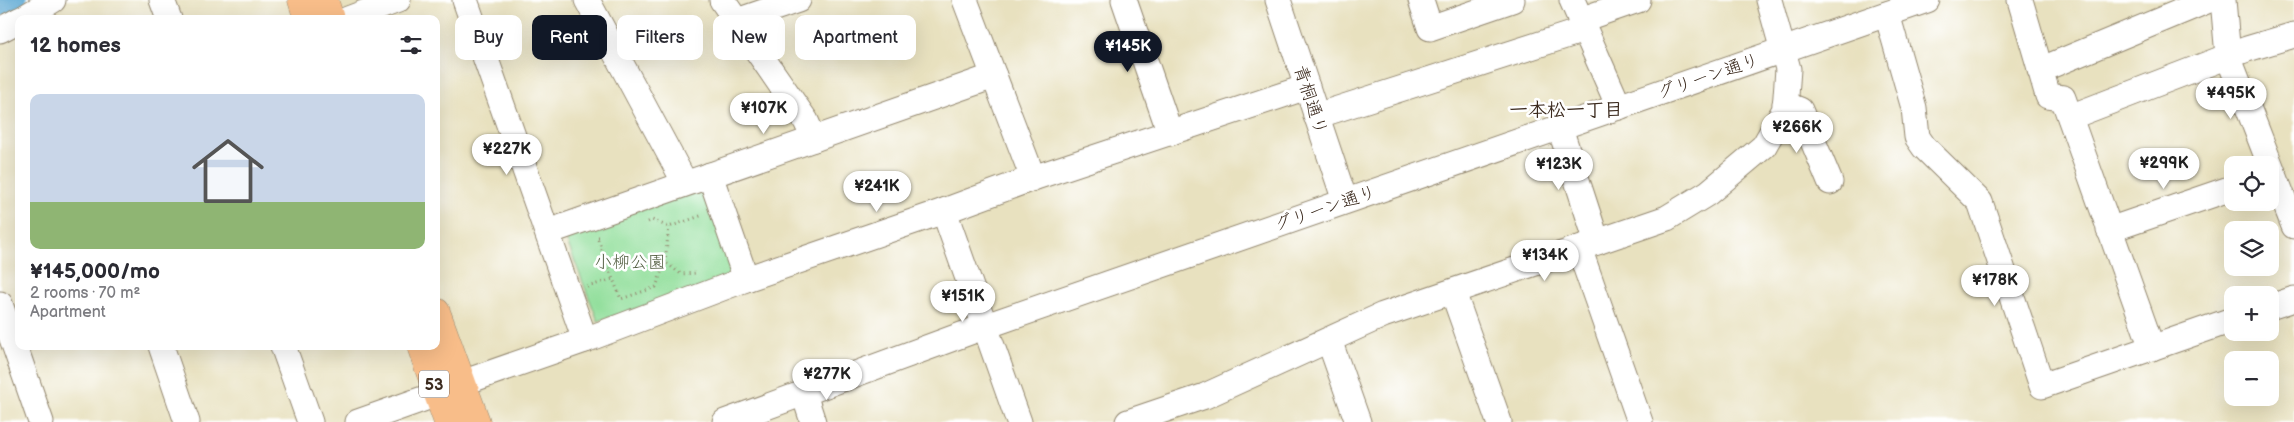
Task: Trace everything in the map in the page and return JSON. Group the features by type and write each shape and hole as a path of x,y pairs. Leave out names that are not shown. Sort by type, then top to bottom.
{"main road":[{"path":"302,0 307,15"},
{"path":"324,0 329,15"},
{"name":"53","path":"440,323 476,422"},
{"name":"53","path":"422,350 448,422"}],"street":[{"path":"162,0 168,15"},
{"path":"359,15 398,0"},
{"path":"465,0 548,232 584,340"},
{"path":"587,0 685,183"},
{"path":"722,0 733,15"},
{"path":"754,15 798,0"},
{"path":"965,0 1033,178"},
{"path":"1124,0 1170,133"},
{"name":"青桐通り","path":"1278,0 1345,201"},
{"path":"1421,0 1430,28 1512,0"},
{"path":"1316,116 1579,17 1638,0"},
{"path":"1128,422 1205,396 1383,315 1667,218 1708,193 1764,146 1785,109 1788,69 1769,0"},
{"name":"グリーン通り","path":"725,422 986,326 1784,50 1878,11 1927,0"},
{"path":"2020,0 2048,96 2063,98 2152,348"},
{"path":"2040,70 2209,0"},
{"path":"2223,0 2228,56 2265,156"},
{"path":"1878,11 1914,108 1917,137 1924,147 1980,202 2042,386 2224,323"},
{"path":"1579,17 1618,107"},
{"path":"0,30 15,22"},
{"path":"2070,117 2228,56 2294,36"},
{"path":"764,60 806,121 814,138"},
{"path":"548,232 994,76"},
{"path":"462,383 584,340 746,279 944,212 1033,178 1307,87"},
{"path":"1785,104 1800,110 1830,182"},
{"path":"1560,128 1588,245 1640,422"},
{"path":"710,175 746,279"},
{"path":"2109,230 2224,191"},
{"path":"2279,191 2294,226"},
{"path":"944,212 1019,422"},
{"path":"1453,292 1499,422"},
{"path":"2279,305 2294,299"},
{"path":"0,304 15,347"},
{"path":"1329,340 1358,422"},
{"path":"16,350 41,422"},
{"path":"162,350 187,422"},
{"path":"284,350 310,422"},
{"path":"358,422 437,394"},
{"path":"804,394 813,422"}],"path":[{"path":"639,201 646,222 652,220 669,226 712,212"},
{"path":"606,235 597,237 620,299 656,287 664,262 669,226"},
{"path":"664,262 682,274 706,273"},
{"path":"569,293 612,279"}],"green space":[{"name":"小柳公園","path":"707,188 737,276 598,321 564,234"}],"waterway":[{"path":"0,6 11,0"}],"district":[{"name":"一本松一丁目","path":"1566,109"}]}
